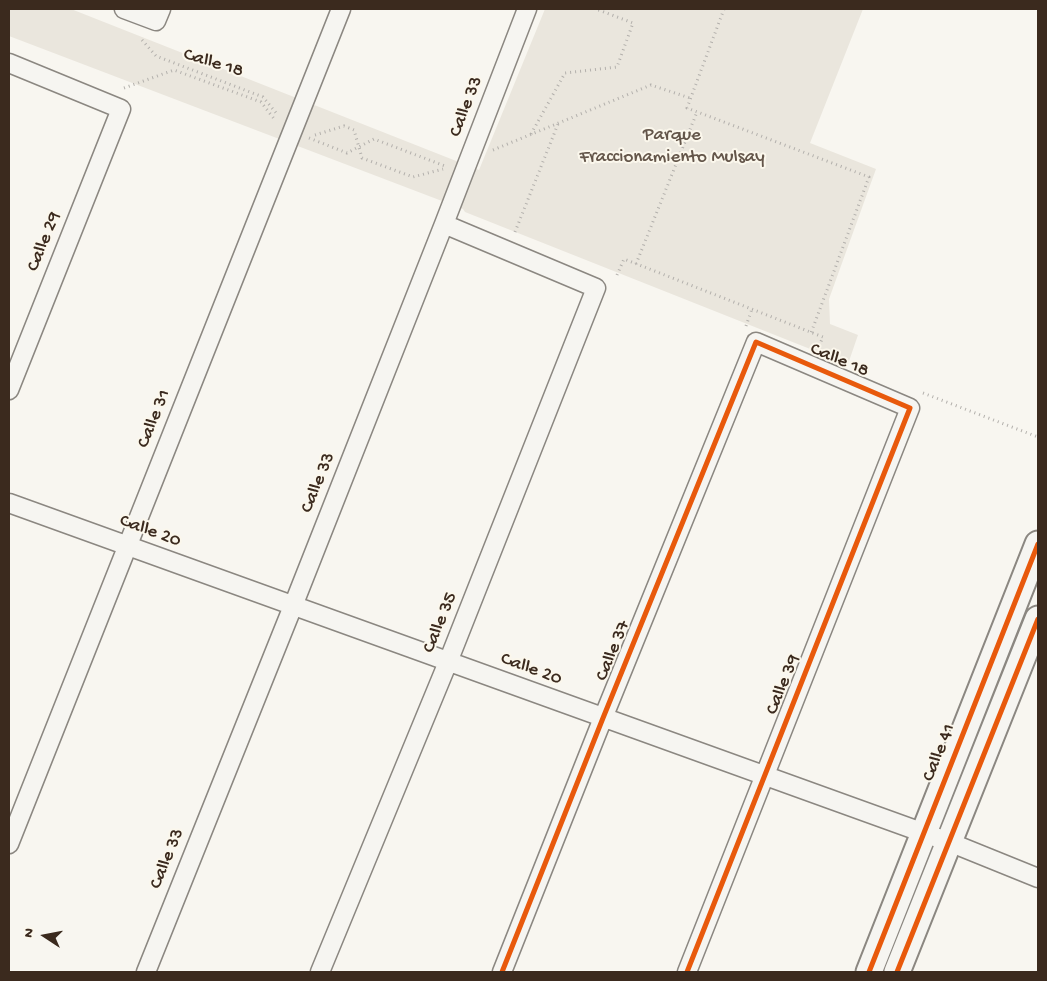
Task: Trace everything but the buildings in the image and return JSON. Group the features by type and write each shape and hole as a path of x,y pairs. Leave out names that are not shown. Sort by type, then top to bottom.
{"main road":[{"name":"Calle 41","path":"869,972 1038,544"},
{"path":"897,972 1038,619"}],"street":[{"path":"124,9 158,15"},
{"name":"Calle 31","path":"9,844 342,9"},
{"name":"Calle 33","path":"146,972 293,606 528,9"},
{"name":"Calle 29","path":"9,63 121,109 9,390"},
{"name":"Calle 35","path":"320,972 448,662 596,288 444,224"},
{"name":"Calle 18","path":"756,342 910,408"},
{"name":"Calle 37","path":"502,972 756,342"},
{"name":"Calle 39","path":"686,972 910,408"},
{"name":"Calle 20","path":"9,503 949,842 1038,878"}],"path":[{"path":"531,135 565,73 617,67 634,23 596,9"},
{"path":"724,9 687,108 869,177 811,332"},
{"path":"489,152 651,85 690,98"},
{"path":"636,264 697,112"},
{"path":"514,235 558,124"},
{"path":"307,138 347,152 359,147 374,139 445,167 413,177 362,158 359,147 354,130 344,126 315,135"},
{"path":"617,275 624,259 811,332 823,337 816,353"},
{"path":"745,326 752,309"},
{"path":"923,393 1038,437"}],"green space":[{"name":"Parque Fraccionamiento Mulsay","path":"9,9 71,9 479,170 545,9 863,9 810,143 876,169 829,299 830,324 858,335 848,364 465,212 463,209 9,36"}],"cycle path":[{"path":"502,972 756,342 910,408 687,972"},
{"path":"869,972 1038,544"},
{"path":"897,972 1038,619"}]}
